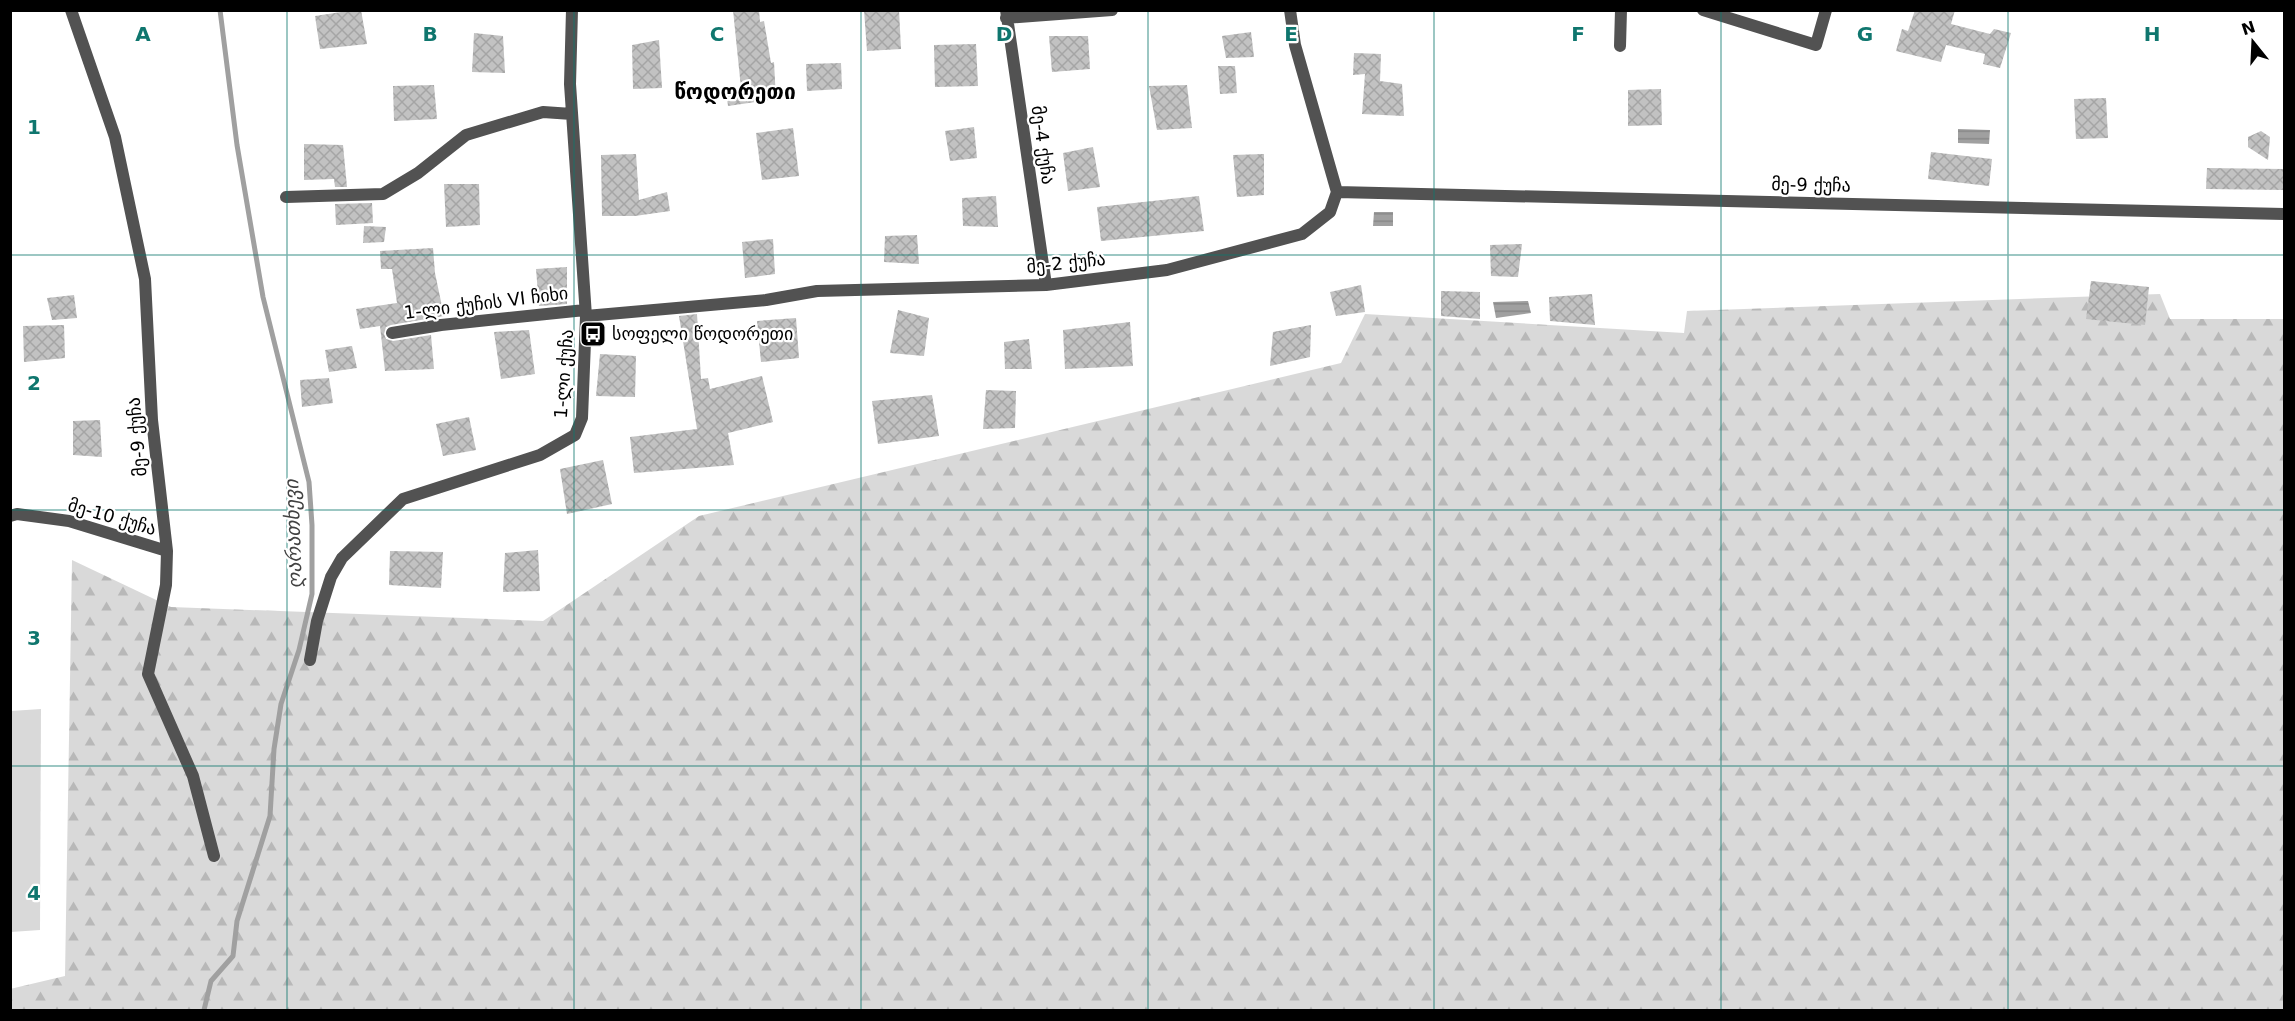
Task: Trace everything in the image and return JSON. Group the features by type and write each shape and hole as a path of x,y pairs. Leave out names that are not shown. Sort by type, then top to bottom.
{"street":[{"name":"მე-9 ქუჩა","path":"70,10 115,136 145,279 152,420 168,551 166,585 148,674 193,776 214,856"},
{"name":"1-ლი ქუჩა","path":"310,660 317,621 331,577 342,558 403,499 540,455 575,435 582,418 585,313 570,84 572,10"},
{"path":"1006,14 1112,10"},
{"path":"1290,10 1295,45 1337,192"},
{"path":"1620,46 1621,10"},
{"path":"1703,10 1816,45 1826,10"},
{"name":"მე-4 ქუჩა","path":"1006,14 1046,285"},
{"path":"286,197 383,194 418,174 466,135 543,111 572,114"},
{"name":"მე-9 ქუჩა","path":"1337,192 2284,214"},
{"name":"მე-2 ქუჩა","path":"585,313 766,300 817,291 1046,285 1167,270 1302,234 1330,212 1337,192"},
{"name":"1-ლი ქუჩის VI ჩიხი","path":"392,333 471,321 585,313"},
{"name":"მე-10 ქუჩა","path":"10,516 17,514 69,520 168,551"}],"green space":[{"path":"2160,294 2170,319 2284,319 2284,1010 11,1010 10,989 65,976 72,560 171,607 543,621 699,516 1341,363 1365,314 1684,333 1687,311"},
{"path":"41,709 40,930 11,932 11,711"}],"shaded area":[{"path":"1958,129 1990,130 1989,144 1958,143"},
{"path":"1374,212 1393,212 1393,226 1373,226"},
{"path":"1528,301 1531,313 1496,318 1493,302"}],"building":[{"path":"361,10 367,44 320,49 315,16"},
{"path":"733,10 759,10 760,22 764,21 771,63 774,62 776,99 728,106 726,90 741,88"},
{"path":"864,10 899,10 901,49 867,51"},
{"path":"1915,10 1955,10 1951,24 1990,34 1994,29 2011,33 2000,68 1983,64 1985,54 1946,45 1941,62 1896,51 1902,29 1908,31"},
{"path":"1251,32 1254,57 1226,58 1222,36"},
{"path":"474,33 503,36 505,73 472,72"},
{"path":"1049,36 1088,36 1090,69 1052,72"},
{"path":"659,40 662,88 633,89 632,45"},
{"path":"976,44 978,86 935,87 934,45"},
{"path":"1354,53 1381,54 1380,81 1402,84 1404,116 1362,114 1365,74 1353,75"},
{"path":"841,63 842,89 807,91 806,64"},
{"path":"1218,66 1235,66 1237,93 1220,94"},
{"path":"434,85 437,119 394,121 393,86"},
{"path":"1187,85 1192,128 1157,130 1149,86"},
{"path":"1661,89 1662,125 1628,126 1628,90"},
{"path":"2106,98 2108,138 2076,139 2074,99"},
{"path":"974,127 977,158 950,161 945,131"},
{"path":"793,128 799,176 762,180 756,133"},
{"path":"2261,131 2270,137 2268,160 2248,147 2248,137"},
{"path":"304,144 343,145 347,187 335,187 334,179 304,180"},
{"path":"1093,147 1100,187 1068,191 1063,153"},
{"path":"1931,152 1992,159 1989,186 1928,179"},
{"path":"636,154 639,200 667,192 670,211 635,216 602,216 601,155"},
{"path":"1264,154 1264,195 1237,197 1233,155"},
{"path":"2207,168 2284,169 2284,190 2206,189"},
{"path":"444,184 479,184 480,225 446,227"},
{"path":"996,196 998,227 963,226 962,198"},
{"path":"1199,196 1204,231 1101,241 1097,207"},
{"path":"372,203 373,223 336,225 335,204"},
{"path":"364,226 386,227 384,242 363,243"},
{"path":"917,235 919,264 884,262 885,236"},
{"path":"773,239 775,274 745,278 742,242"},
{"path":"1522,244 1518,277 1491,276 1490,245"},
{"path":"433,248 435,273 444,316 391,325 386,327 384,334 386,339 393,341 431,335 434,369 385,371 380,326 360,329 356,309 397,303 392,269 381,269 380,251"},
{"path":"567,267 567,304 539,306 536,269"},
{"path":"2091,281 2149,287 2145,325 2086,319"},
{"path":"1361,285 1365,312 1336,316 1330,292"},
{"path":"1441,291 1480,292 1480,319 1441,316"},
{"path":"1592,294 1595,325 1550,321 1549,297"},
{"path":"74,295 77,318 52,320 47,298"},
{"path":"898,310 929,318 924,356 890,353"},
{"path":"697,314 701,379 708,378 710,389 762,376 773,422 728,433 734,465 634,473 630,437 697,429 679,316"},
{"path":"796,318 799,358 761,362 757,321"},
{"path":"1130,322 1133,366 1065,369 1063,330"},
{"path":"64,325 65,358 24,362 23,326"},
{"path":"1311,325 1310,357 1270,366 1273,332"},
{"path":"529,330 535,374 501,379 494,332"},
{"path":"1029,339 1032,369 1005,369 1004,342"},
{"path":"352,346 357,368 329,372 325,350"},
{"path":"600,354 636,356 635,397 596,396"},
{"path":"329,378 333,403 302,407 300,380"},
{"path":"986,390 1016,391 1015,428 983,429"},
{"path":"932,395 939,436 878,444 872,401"},
{"path":"469,417 476,450 443,456 436,424"},
{"path":"100,420 102,457 73,455 73,421"},
{"path":"603,460 612,504 567,514 560,469"},
{"path":"538,550 540,591 503,592 505,553"},
{"path":"390,551 443,552 441,588 389,585"}],"waterway":[{"name":"ღარათხევი","path":"204,1010 211,981 233,956 237,921 270,816 274,749 281,704 299,650 312,594 312,525 309,482 263,297 237,145 220,10"}],"place":[{"name":"სოფელი წოდორეთი","path":"593,334"}],"district":[{"name":"წოდორეთი","path":"735,92"}]}
